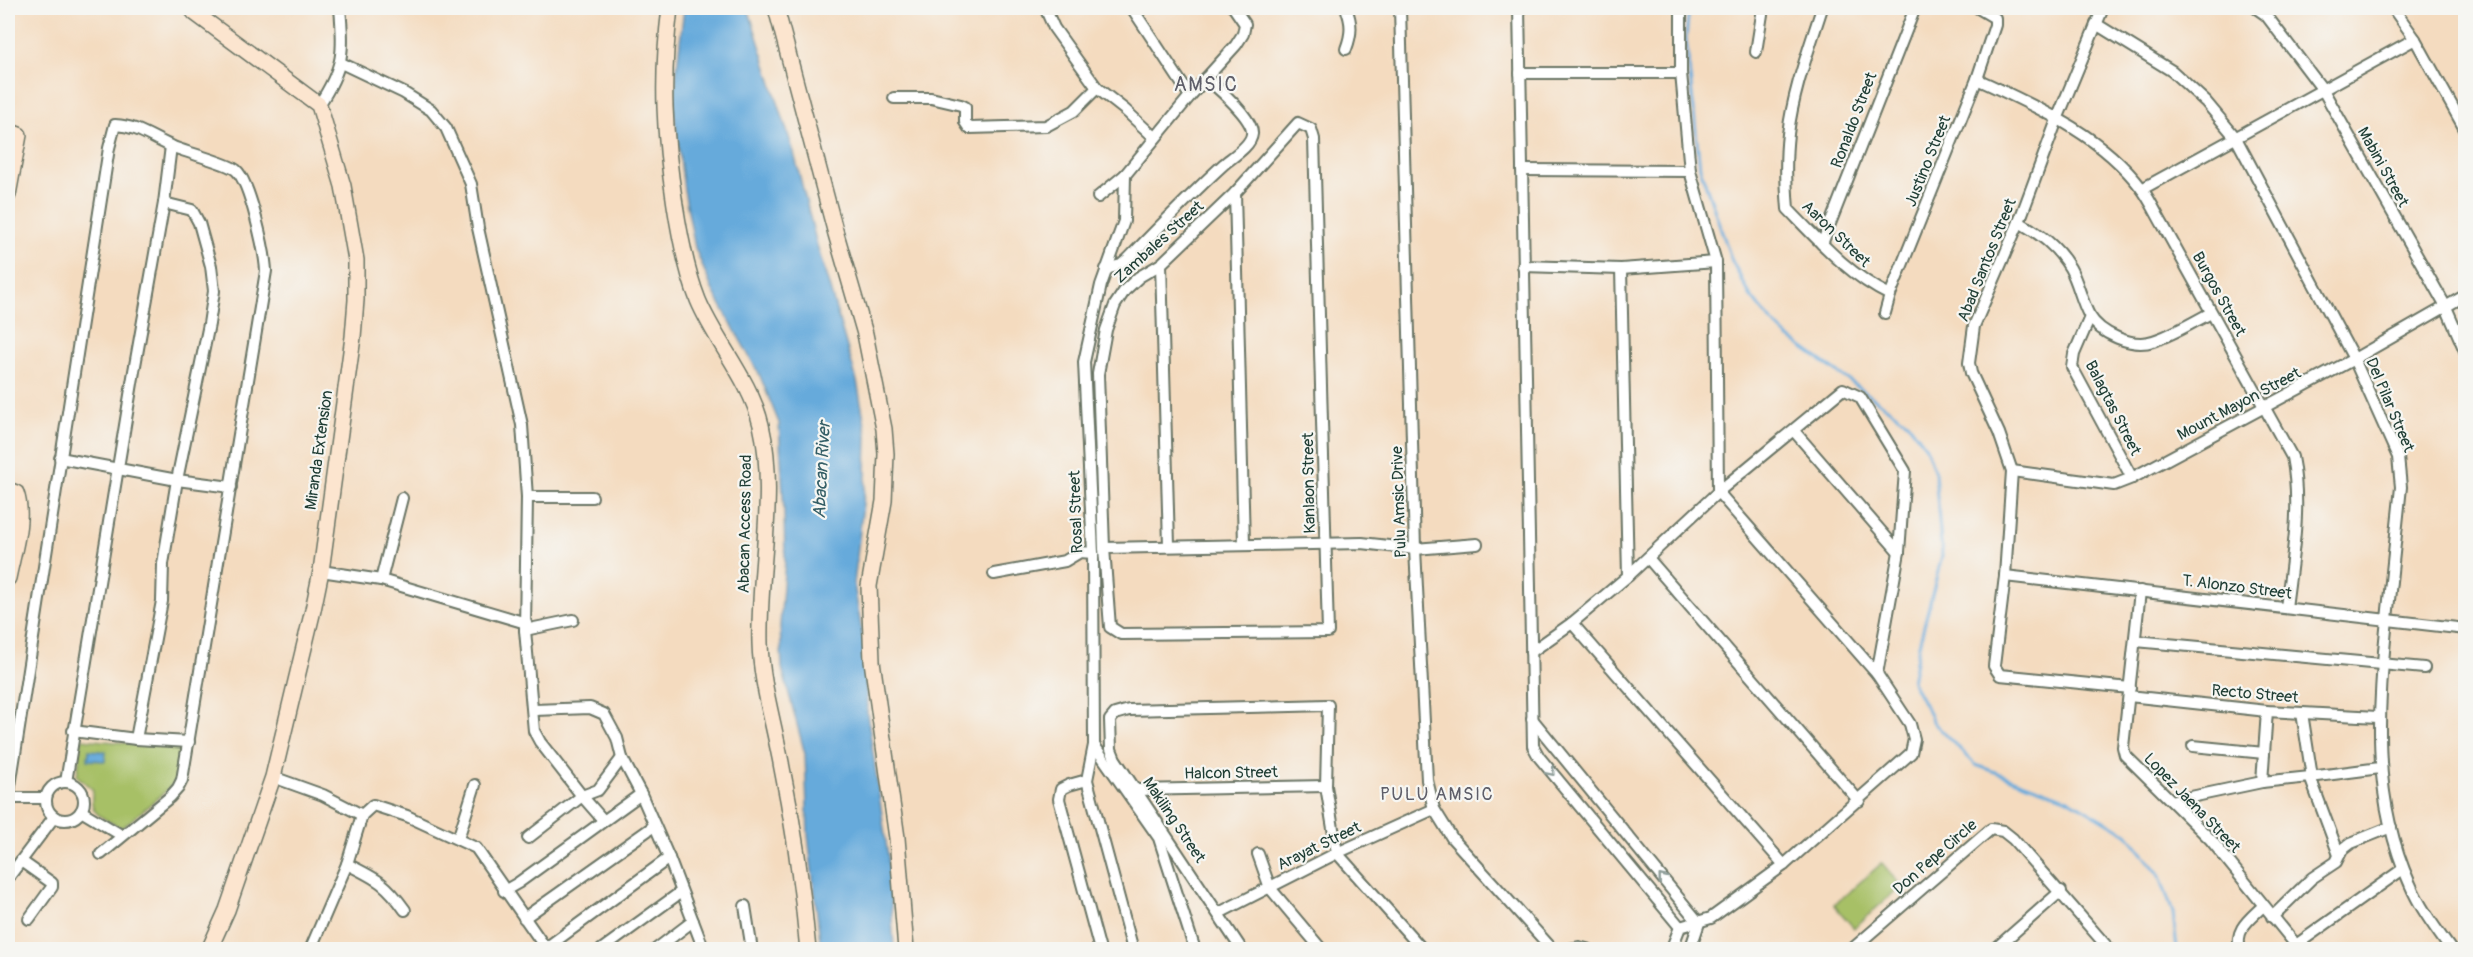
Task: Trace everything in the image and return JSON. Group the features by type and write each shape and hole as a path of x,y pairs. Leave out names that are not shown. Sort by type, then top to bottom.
{"street":[{"path":"191,8 319,105 334,81 341,63 343,41 340,8"},
{"name":"Abacan Access Road","path":"670,8 663,83 665,130 683,246 698,299 716,336 751,396 765,445 767,485 760,642 763,672 802,894 808,950"},
{"path":"776,8 836,234 866,334 884,429 886,454 884,501 869,586 872,661 897,838 906,950"},
{"path":"1048,8 1046,10 1054,28 1097,88 1155,138"},
{"path":"1132,8 1190,96"},
{"path":"1098,197 1125,175 1190,96 1236,45 1243,34 1245,24 1234,8"},
{"path":"1346,8 1351,21 1350,37 1346,49"},
{"name":"Pulu Amsic Drive","path":"1400,8 1415,549 1427,780 1434,809 1452,838 1553,950"},
{"path":"1519,8 1533,746 1539,757 1680,927"},
{"path":"1680,927 1712,918 1784,865 1911,753 1914,739 1910,724 1877,674 1718,492 1716,262 1690,171 1681,73 1681,8"},
{"path":"1756,52 1763,8"},
{"name":"Aaron Street","path":"1822,8 1801,72 1788,134 1786,185 1788,209 1860,279 1890,295"},
{"name":"Ronaldo Street","path":"1822,244 1914,8"},
{"name":"Justino Street","path":"1885,314 1890,295 1977,79 1995,25 1995,18 1978,8"},
{"name":"Abad Santos Street","path":"1996,672 1994,666 2005,576 2012,471 1999,433 1975,384 1969,363 1974,326 2019,222 2058,117 2103,8"},
{"name":"Mabini Street","path":"2256,8 2269,11 2323,90 2446,307 2466,353"},
{"path":"2393,8 2415,39 2466,131"},
{"name":"Del Pilar Street","path":"2096,24 2172,71 2206,102 2236,138 2354,359 2398,457 2401,487 2378,717 2380,768 2391,827 2403,869 2429,919 2451,950"},
{"path":"2142,189 2415,39"},
{"path":"341,63 404,93 431,110 446,128 471,184 477,228 519,406 527,497 527,665 534,710 534,731 540,742 603,820"},
{"path":"1520,73 1681,73"},
{"path":"1106,269 1121,265 1128,260 1250,141 1252,134 1250,123 1223,92 1206,78"},
{"name":"Burgos Street","path":"1977,79 2058,117 2116,159 2142,189 2292,457 2297,482 2297,511 2286,608"},
{"path":"894,98 931,98 961,105 965,107 965,122 969,128 1046,126 1074,111 1097,88"},
{"name":"Miranda Extension","path":"209,950 227,910 273,777 321,571 356,300 356,260 343,186 319,105"},
{"name":"Zambales Street","path":"1110,627 1104,548 1098,374 1106,330 1115,305 1125,290 1139,277 1161,264 1235,193 1298,123"},
{"name":"Kanlaon Street","path":"1110,627 1121,634 1328,632 1314,139 1311,129 1298,123"},
{"path":"46,798 8,798 60,458 115,124 132,126 171,146 236,170 246,185 265,256 266,272 182,780 178,788 101,854"},
{"path":"8,131 19,135 8,195"},
{"path":"66,782 117,468 164,203 171,146"},
{"path":"1522,170 1690,171"},
{"name":"Rosal Street","path":"1125,175 1124,221 1106,269 1084,362 1093,553 1094,745 1087,780 1133,950"},
{"path":"1235,193 1244,544"},
{"path":"136,739 162,601 164,564 177,480 209,324 213,291 211,266 199,223 192,210 164,203"},
{"path":"2019,222 2044,236 2057,250 2070,268 2090,317 2109,334 2138,343 2153,341 2211,313"},
{"path":"1523,266 1621,269 1716,262"},
{"path":"1161,264 1169,545"},
{"path":"1621,269 1628,576"},
{"name":"Mount Mayon Street","path":"2012,471 2114,485 2132,478 2354,359 2466,295"},
{"name":"Balagtas Street","path":"2090,317 2074,354 2072,367 2132,478"},
{"path":"1531,652 1628,576 1718,492 1843,389 1860,398 1905,471 1899,552 1877,674"},
{"path":"1794,430 1899,552"},
{"path":"60,458 177,480 231,487"},
{"path":"8,490 15,493 20,503 8,578"},
{"path":"527,497 592,496"},
{"path":"381,580 402,498"},
{"path":"1104,548 1362,543 1415,549 1477,544"},
{"path":"994,574 1065,561 1080,552 1093,553"},
{"path":"1648,558 1859,801"},
{"path":"321,571 381,580 526,627 573,620"},
{"name":"T. Alonzo Street","path":"2005,576 2466,629"},
{"name":"Lopez Jaena Street","path":"2140,591 2123,747 2125,755 2211,840 2264,906 2293,947"},
{"path":"1572,622 1784,865"},
{"path":"2136,641 2424,668"},
{"name":"Recto Street","path":"1996,672 2000,675 2267,711 2378,717"},
{"name":"Makiling Street","path":"1242,950 1122,770 1111,749 1110,720 1115,714 1129,710 1328,705 1326,786"},
{"path":"534,710 590,708 604,714 617,738 622,758 641,794 669,858 704,950"},
{"path":"2262,782 2267,711"},
{"path":"2302,713 2311,777 2339,855"},
{"path":"1532,719 1699,923"},
{"path":"73,731 136,739 189,742"},
{"path":"1094,745 1158,838 1195,950"},
{"path":"2193,746 2264,753"},
{"path":"528,838 582,796 598,790 622,758"},
{"path":"2172,801 2262,782 2380,768"},
{"path":"273,777 323,795 362,815"},
{"path":"1087,780 1069,784 1061,789 1059,800 1100,950"},
{"path":"66,782 73,783 82,792 84,805 72,819 60,820 47,809 46,798 51,788 66,782"},
{"path":"458,839 475,785"},
{"path":"1326,786 1337,853 1423,950"},
{"name":"Halcon Street","path":"1137,790 1326,786"},
{"path":"504,891 558,855 641,794"},
{"path":"310,950 348,864 362,815 373,805 407,816 476,848 488,862 504,891 546,949 669,858"},
{"name":"Arayat Street","path":"1219,913 1337,853 1434,809"},
{"path":"81,811 121,835"},
{"path":"8,878 54,817"},
{"path":"524,918 654,826"},
{"path":"2271,917 2312,878 2336,862 2339,855 2351,843 2391,827"},
{"name":"Don Pepe Circle","path":"1851,950 1991,829 2002,831 2013,839 2061,891 2110,950"},
{"path":"1258,854 1270,888 1322,950"},
{"path":"21,861 52,883 52,887 29,919"},
{"path":"348,864 390,888 405,910"},
{"path":"2293,947 2403,869"},
{"path":"1994,949 2061,891"},
{"path":"601,950 681,892"},
{"path":"745,906 752,950"},
{"path":"2240,950 2237,939 2241,929 2264,906"},
{"path":"655,950 693,921"},
{"path":"1690,950 1699,923"},
{"path":"1671,950 1680,927"},
{"path":"1564,950 1579,947 1590,950"}],"green space":[{"path":"82,739 183,748 179,780 122,828 98,815 92,805 93,790 77,776"},
{"path":"1882,863 1901,886 1854,928 1834,905"}],"water":[{"name":"Abacan River","path":"684,8 748,8 794,153 817,245 857,381 867,435 866,476 854,584 865,651 867,712 888,856 894,949 821,949 808,835 805,754 782,668 780,626 785,560 779,423 760,376 712,289 695,248 684,190 674,112"},
{"path":"89,750 106,752 105,761 88,760"}],"waterway":[{"path":"1689,8 1686,38 1700,168 1732,261 1750,295 1770,320 1788,337 1907,422 1926,447 1935,473 1942,556 1912,682 1934,723 1976,765 2068,799 2127,834 2159,874 2173,913 2177,950"}],"district":[{"name":"AMSIC","path":"1206,84"},
{"name":"PULU AMSIC","path":"1437,794"}]}
